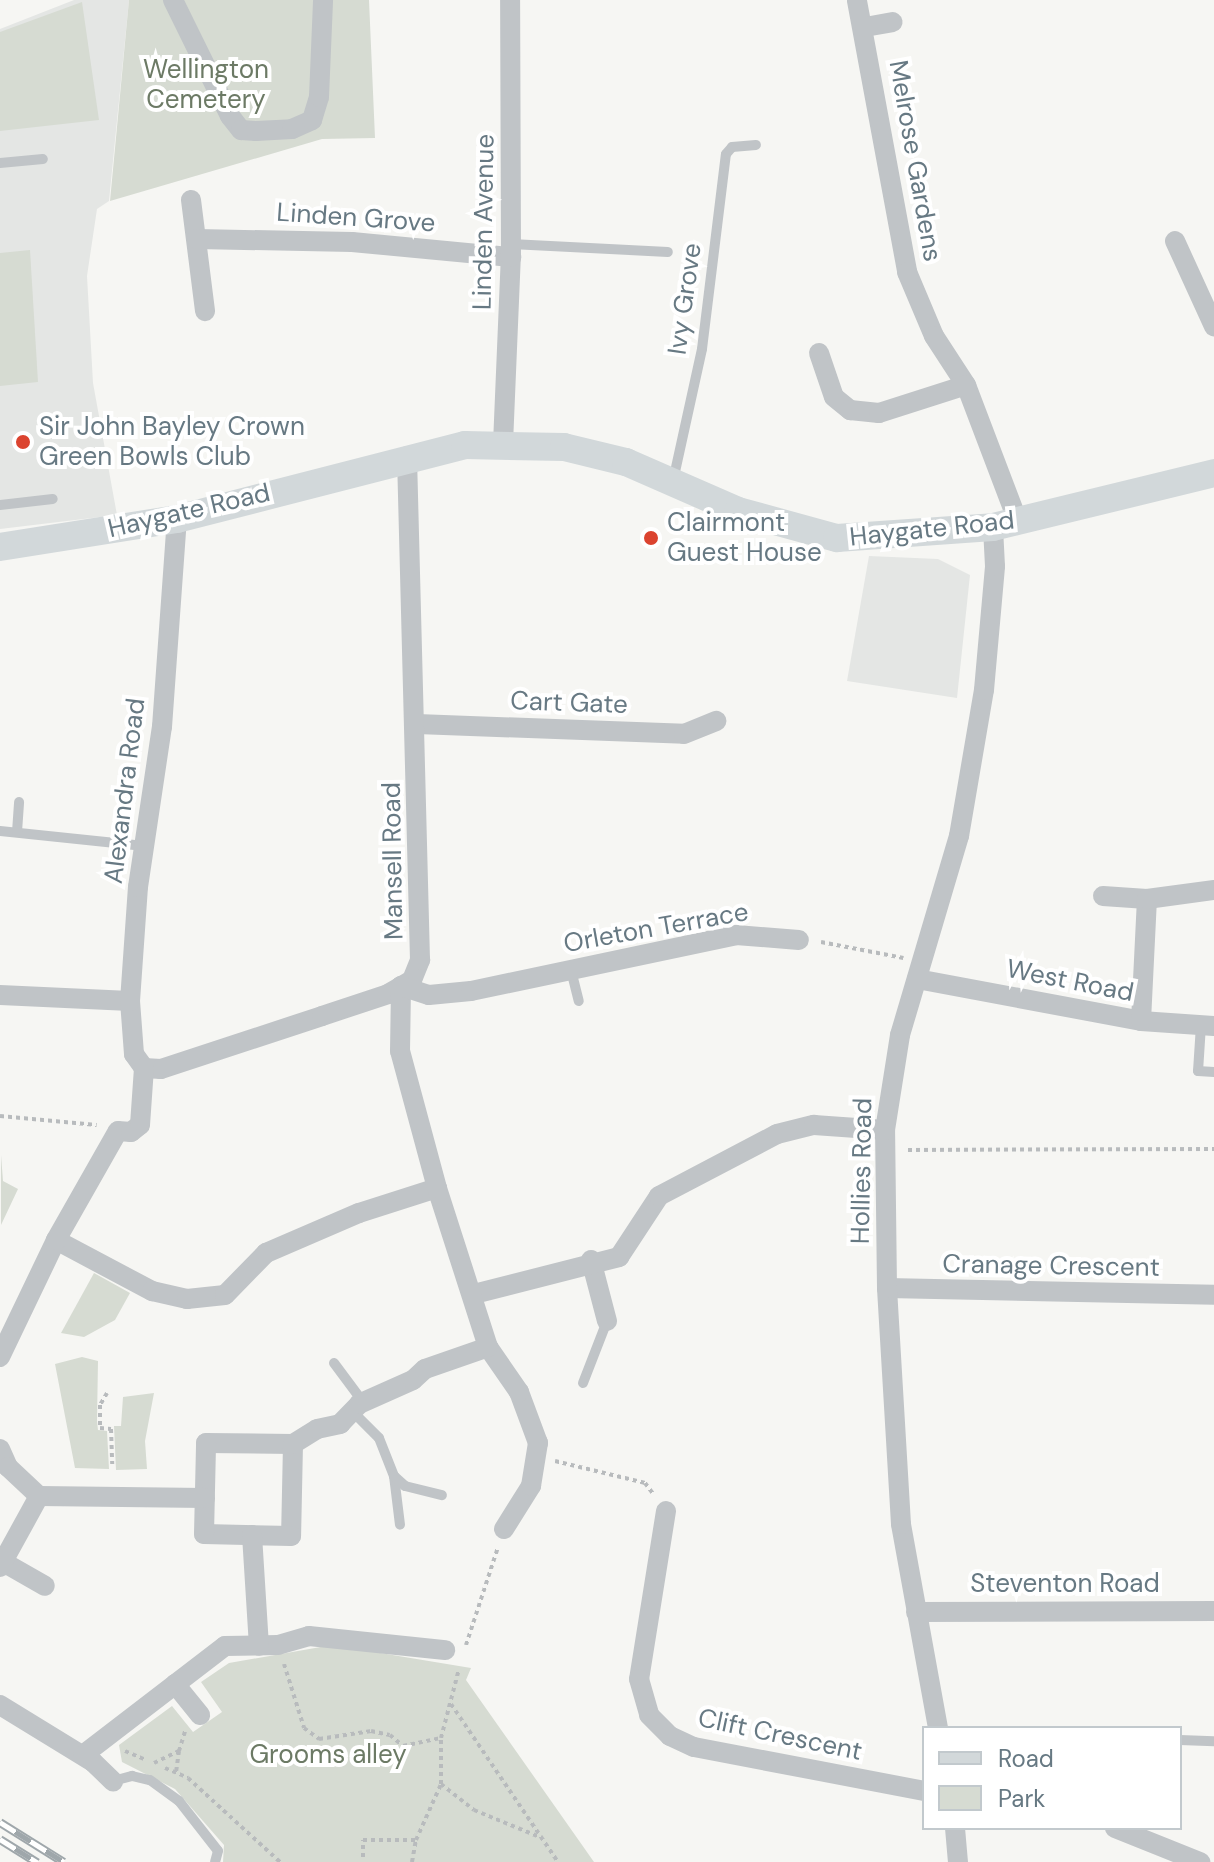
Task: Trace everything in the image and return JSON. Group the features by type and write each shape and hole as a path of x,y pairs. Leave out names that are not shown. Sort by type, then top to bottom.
{"street":[{"path":"173,0 230,116 241,130 256,131 292,129 312,120 319,97 323,0"},
{"name":"Linden Avenue","path":"503,444 511,251 510,0"},
{"name":"Melrose Gardens","path":"857,1 865,27 907,272 934,336 966,385 1005,524"},
{"path":"865,27 893,22"},
{"path":"191,200 205,311"},
{"name":"Linden Grove","path":"197,239 352,242 511,251"},
{"path":"1175,241 1214,326"},
{"path":"819,353 834,397 850,410 879,413 966,385"},
{"name":"Haygate Road","path":"0,547 177,519 407,456 503,444 564,447 673,481 751,515 837,538 1005,524 1214,473"},
{"name":"Mansell Road","path":"407,456 417,724 420,960 406,983 400,1051 437,1188 474,1294 488,1347 531,1416 537,1457"},
{"name":"Alexandra Road","path":"144,1068 134,1054 130,1001 144,846 162,727 177,519"},
{"name":"Hollies Road","path":"938,1726 901,1524 887,1288 885,1140 900,1035 959,836 984,690 995,566 1005,524"},
{"name":"Cart Gate","path":"417,724 684,734 716,721"},
{"path":"1103,896 1147,899 1214,890"},
{"path":"1141,1021 1147,899"},
{"name":"Orleton Terrace","path":"406,983 429,995 571,970 736,935 799,940"},
{"name":"West Road","path":"919,969 1141,1021 1208,1026"},
{"path":"0,1357 56,1240 118,1131 131,1132 140,1125 144,1068 161,1069 388,994 406,983"},
{"path":"0,995 130,1001"},
{"path":"474,1294 591,1260 619,1257 659,1196 777,1134 814,1125 885,1140"},
{"path":"56,1240 152,1291 187,1299 225,1295 266,1253 359,1213 437,1188"},
{"path":"591,1260 607,1321"},
{"name":"Cranage Crescent","path":"887,1288 1214,1295"},
{"path":"293,1444 291,1536 204,1534 206,1443 293,1444 317,1429 340,1424 358,1406 413,1380 425,1369 488,1347"},
{"path":"0,1449 8,1467 39,1496 205,1498"},
{"path":"504,1529 531,1486 537,1457"},
{"path":"39,1496 1,1564 45,1586"},
{"name":"Clift Crescent","path":"666,1511 639,1679 649,1715 670,1736 694,1747 922,1791"},
{"path":"252,1535 269,1645"},
{"name":"Steventon Road","path":"916,1612 1214,1611"},
{"path":"83,1755 225,1646 269,1645 309,1636 445,1650"},
{"path":"175,1684 200,1715"},
{"path":"0,1705 83,1755 113,1781"},
{"path":"955,1830 958,1862"},
{"path":"1126,1830 1200,1862"}],"lane":[{"name":"Ivy Grove","path":"673,481 702,349 726,154 732,147 756,145"},
{"path":"0,163 43,159"},
{"path":"511,251 668,252"},
{"path":"0,505 53,499"},
{"path":"17,832 19,802"},
{"path":"0,831 144,846"},
{"path":"571,970 579,1001"},
{"path":"1208,1026 1198,1071 1214,1072"},
{"path":"583,1383 607,1321"},
{"path":"334,1363 379,1438 394,1476 400,1525"},
{"path":"394,1476 405,1486 442,1495"},
{"path":"1182,1740 1214,1741"},
{"path":"113,1781 132,1776 150,1780 179,1801 218,1851 215,1862"}],"path":[{"path":"799,940 919,969"},
{"path":"0,1116 118,1131"},
{"path":"885,1140 1214,1149"},
{"path":"107,1393 100,1405 100,1428 111,1429 112,1464"},
{"path":"537,1457 645,1483 666,1511"},
{"path":"412,1862 416,1840 441,1784 441,1738 504,1529"},
{"path":"269,1645 304,1728 319,1739 371,1731 390,1735 403,1746 441,1738"},
{"path":"451,1704 558,1862"},
{"path":"154,1763 179,1751 176,1773"},
{"path":"441,1784 474,1810 542,1838"},
{"path":"363,1857 363,1840 416,1840"}],"shaded area":[{"path":"74,0 129,0 109,201 97,209 87,276 93,383 117,515 0,529 0,29"},
{"path":"869,556 938,559 970,575 957,698 847,681"}],"green space":[{"name":"Wellington Cemetery","path":"129,0 369,0 375,138 322,139 110,201"},
{"path":"82,2 99,120 0,131 0,32"},
{"path":"30,250 38,382 0,386 0,253"},
{"path":"1,1155 3,1181 18,1189 1,1225"},
{"path":"94,1273 130,1293 115,1320 84,1337 61,1333"},
{"path":"82,1357 98,1361 97,1421 98,1430 107,1431 109,1469 75,1468 55,1364"},
{"path":"154,1393 145,1441 147,1469 116,1470 114,1426 121,1426 123,1397"},
{"name":"Grooms alley","path":"332,1645 471,1668 466,1680 594,1862 223,1862 224,1845 175,1789 122,1762 119,1745 172,1706 193,1732 222,1712 201,1682 229,1663"}],"railway":[{"path":"0,1822 64,1862"},
{"path":"0,1839 37,1862"}],"place":[{"name":"Sir John Bayley Crown Green Bowls Club","path":"23,442"},
{"name":"Clairmont Guest House","path":"651,538"}]}
